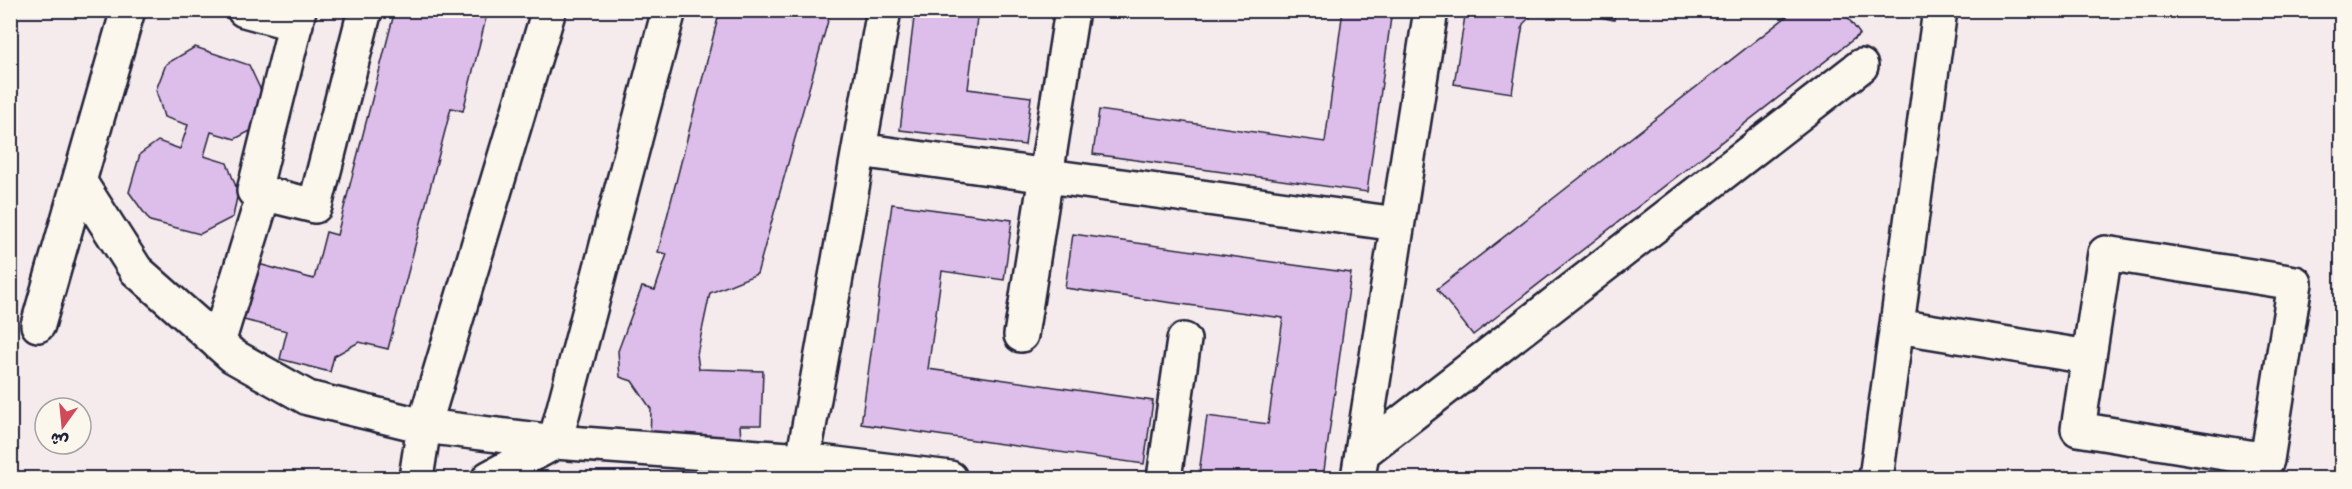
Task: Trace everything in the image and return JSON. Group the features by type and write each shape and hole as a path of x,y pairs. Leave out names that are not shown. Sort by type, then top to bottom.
{"street":[{"path":"38,325 128,10"},
{"path":"244,10 298,17 254,191 315,206 365,10"},
{"path":"416,478 424,426 549,10"},
{"path":"489,478 555,442 669,10"},
{"path":"803,460 884,10"},
{"path":"1021,335 1072,10"},
{"path":"1360,466 1431,10"},
{"path":"1876,478 1940,10"},
{"path":"1360,466 1861,66"},
{"path":"859,150 1397,224"},
{"path":"79,181 136,270 234,356 308,398 424,426 555,442 803,460 950,478"},
{"path":"218,343 264,193"},
{"path":"2105,253 2295,283 2267,460 2078,429 2089,357 2105,253"},
{"path":"1897,326 2089,357"},
{"path":"1164,478 1184,340"}],"building":[{"path":"395,10 488,10 463,111 451,108 388,349 359,342 334,356 330,372 280,359 287,331 236,318 251,262 314,279 326,232 337,235"},
{"path":"720,10 831,10 757,274 710,293 697,354 699,369 763,371 761,425 740,425 741,440 650,440 651,409 632,381 620,377 618,351 642,287 655,290 667,254 658,252"},
{"path":"915,10 978,10 968,89 1031,97 1025,145 900,130"},
{"path":"1343,10 1392,10 1367,192 1093,154 1099,110 1325,142"},
{"path":"1466,10 1537,10 1523,24 1512,93 1454,84"},
{"path":"1570,10 1616,10 1614,20"},
{"path":"1795,10 1842,10 1860,34 1473,335 1437,289"},
{"path":"195,47 249,65 264,97 256,128 235,139 211,132 204,156 227,163 238,192 233,217 200,234 150,221 129,192 140,154 158,141 180,149 188,125 164,117 156,90 166,64"},
{"path":"892,204 1012,220 1004,280 942,271 928,369 1153,401 1144,464 861,424"},
{"path":"1073,234 1351,273 1323,478 1241,478 1199,473 1207,416 1268,424 1283,318 1065,288"}]}
